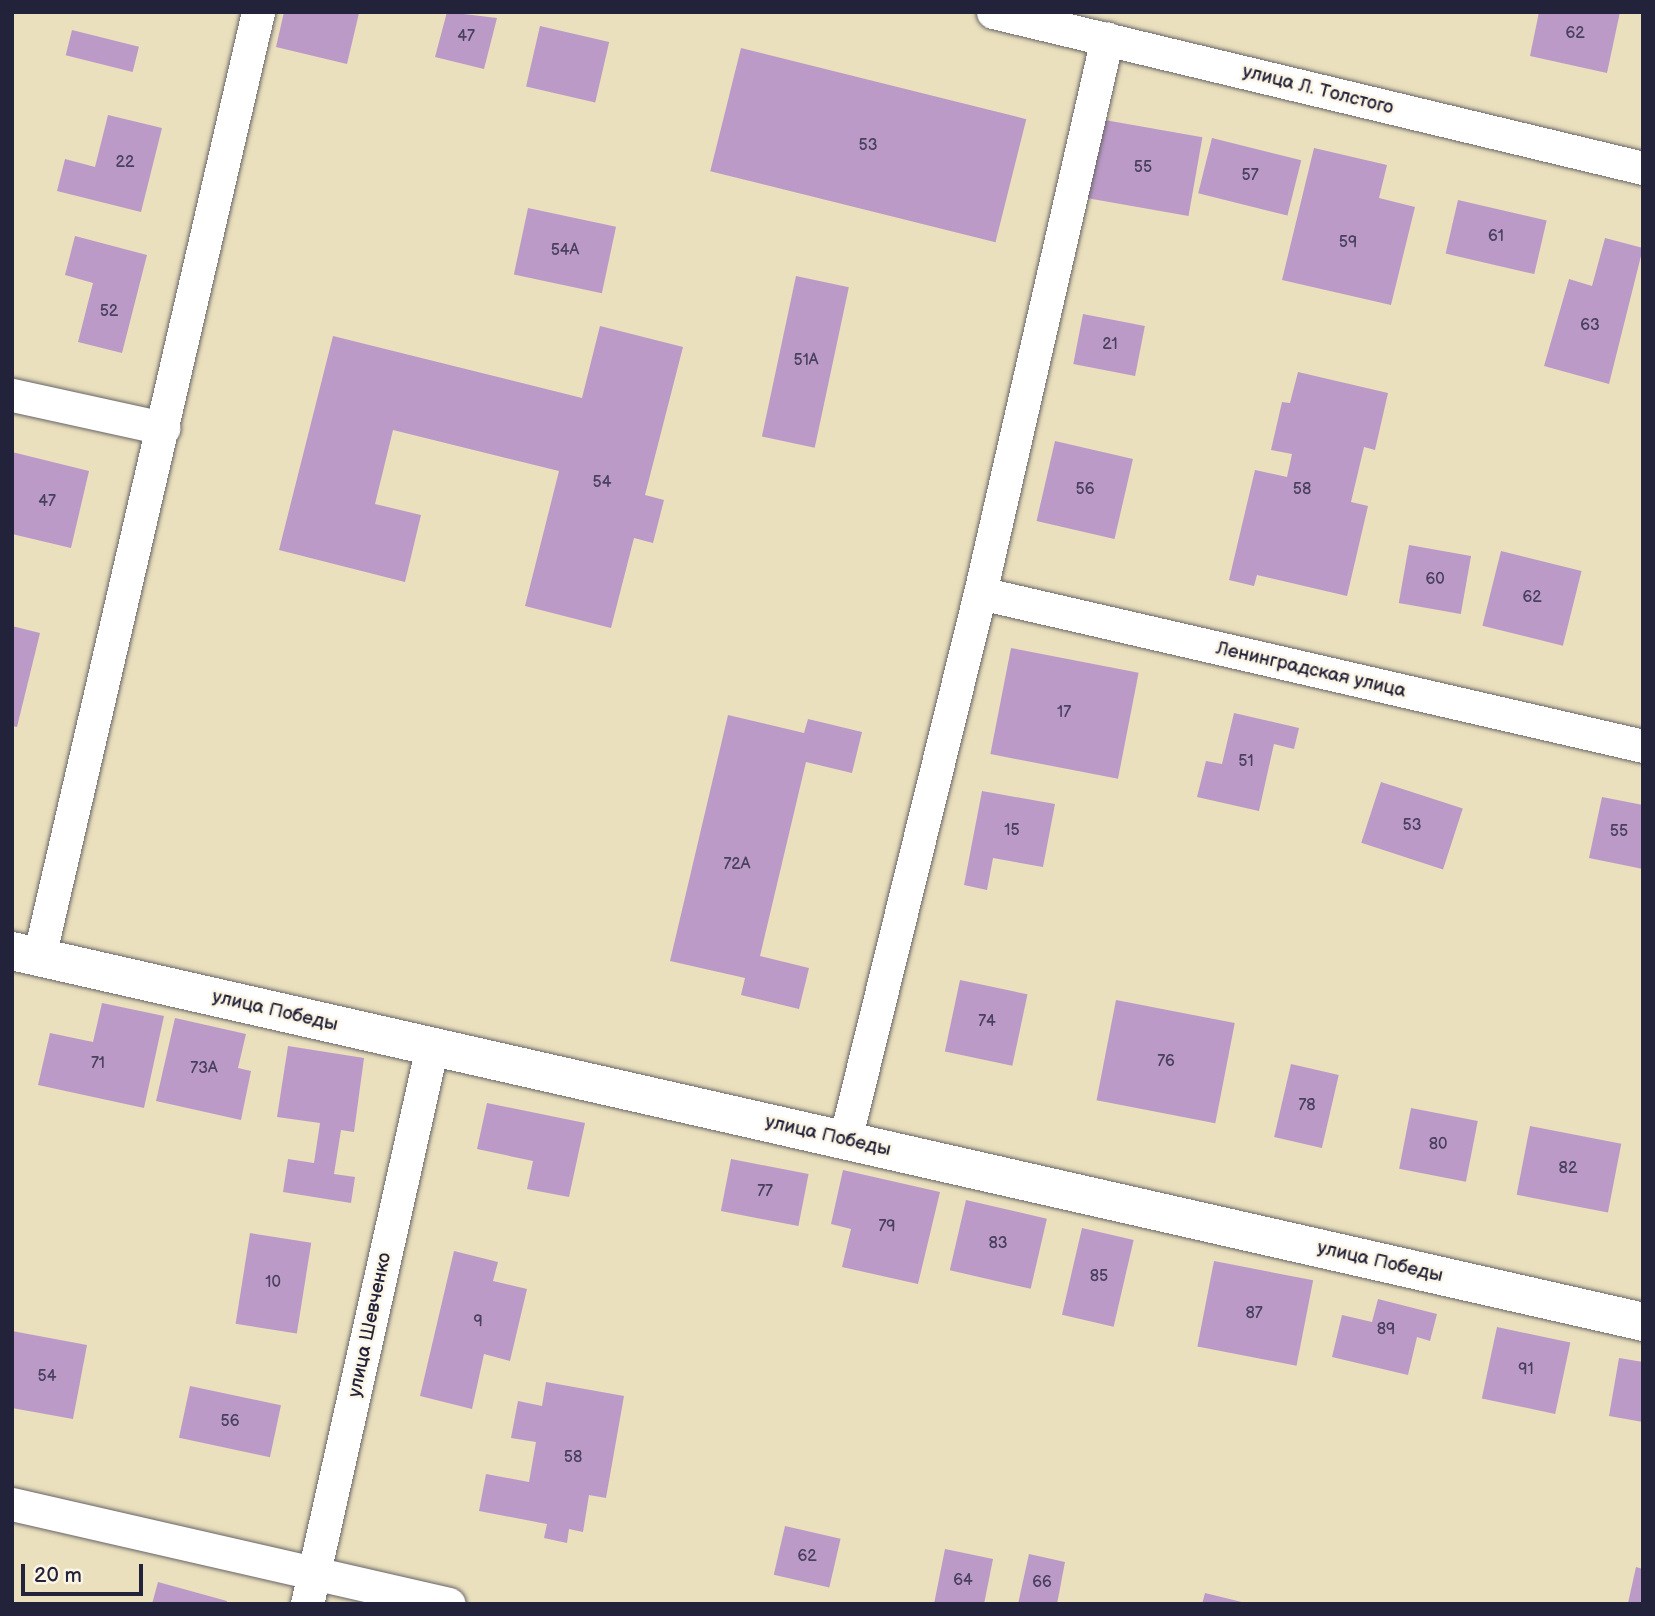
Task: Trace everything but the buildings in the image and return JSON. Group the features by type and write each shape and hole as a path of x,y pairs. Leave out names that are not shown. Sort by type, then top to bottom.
{"street":[{"path":"26,954 163,428 258,12"},
{"name":"улица Л. Толстого","path":"993,12 1643,168"},
{"path":"845,1139 980,593 1107,38"},
{"path":"12,395 163,428"},
{"name":"Ленинградская улица","path":"980,593 1643,746"},
{"name":"улица Победы","path":"26,954 1643,1322"},
{"name":"улица Шевченко","path":"311,1588 432,1046"},
{"path":"12,1504 311,1588 450,1604"}]}
